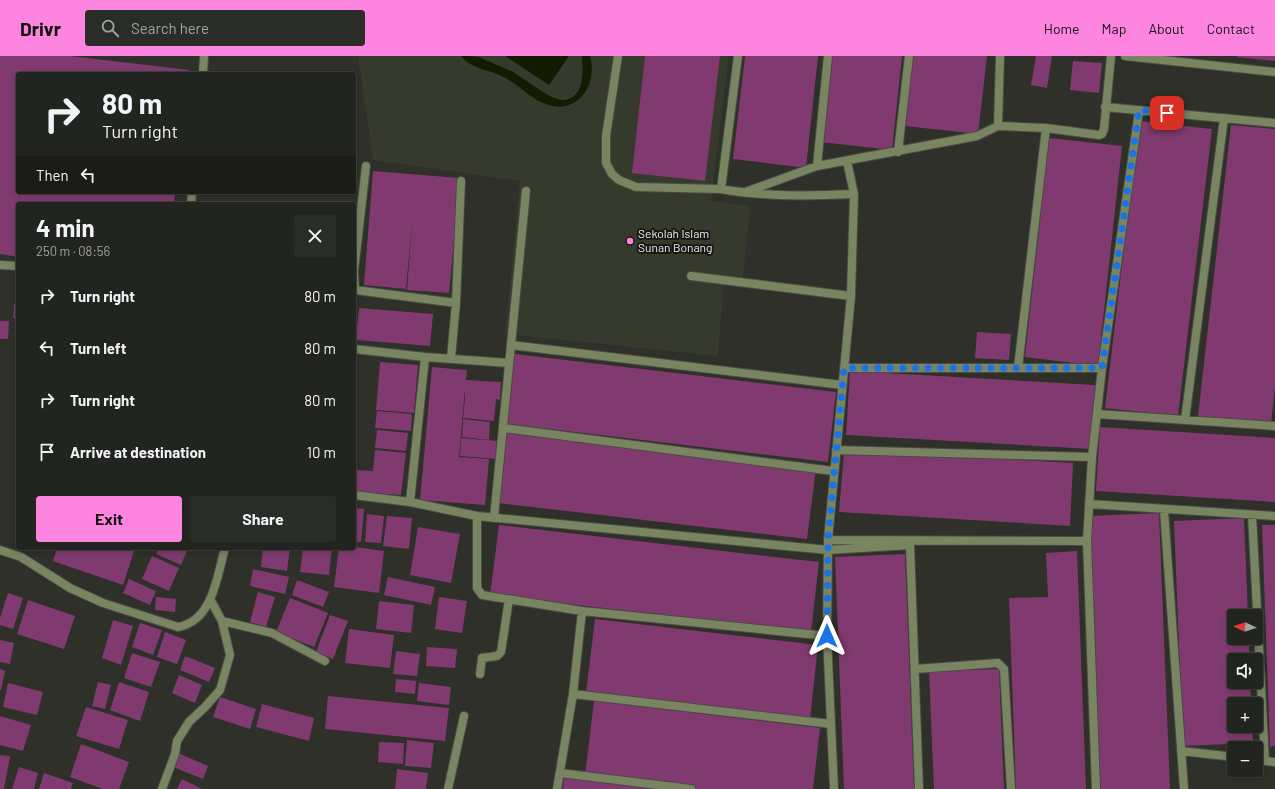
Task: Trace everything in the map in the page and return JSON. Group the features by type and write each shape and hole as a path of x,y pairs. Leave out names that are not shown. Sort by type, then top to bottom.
{"street":[{"path":"203,72 204,56"},
{"path":"618,56 606,136 606,163 612,174 619,180 636,187 721,189 744,193 790,196 854,194"},
{"path":"721,189 738,56"},
{"path":"817,166 828,56"},
{"path":"898,152 909,56"},
{"path":"998,126 1000,56"},
{"path":"744,193 817,166 977,136 998,126 1046,128 1094,135 1102,134 1111,56"},
{"path":"1125,56 1275,72"},
{"path":"1106,107 1275,123"},
{"path":"1096,789 1087,541 1089,504 1092,457 1102,368 1139,110"},
{"path":"1185,420 1224,118"},
{"path":"1018,368 1046,128"},
{"path":"834,789 827,636 828,540 833,471 851,296 854,194 847,161"},
{"path":"356,254 366,166"},
{"path":"451,358 456,304 461,181"},
{"path":"494,518 504,428 526,190"},
{"path":"0,265 16,266"},
{"path":"691,276 851,296"},
{"path":"356,290 456,304"},
{"path":"511,345 842,384"},
{"path":"356,348 424,357 509,363"},
{"path":"410,502 424,357"},
{"path":"844,368 1102,368"},
{"path":"1097,414 1275,426"},
{"path":"504,428 833,471"},
{"path":"836,450 1092,457"},
{"path":"356,495 410,502 477,516 494,518 828,550 910,545 916,669 919,789"},
{"path":"1089,504 1275,516"},
{"path":"1164,510 1184,789"},
{"path":"1252,515 1265,761 1275,762"},
{"path":"477,516 477,588 482,595 582,612 827,636"},
{"path":"828,540 1087,541"},
{"path":"0,550 21,557 70,588 97,600 178,627 188,625 201,616 210,598 223,550"},
{"path":"162,789 175,754 177,741 189,722 220,690 230,655 222,622 210,598"},
{"path":"480,674 482,658 497,656 501,652 509,599"},
{"path":"557,789 573,694 582,612"},
{"path":"222,622 272,633 325,661"},
{"path":"916,669 998,663 1004,668 1011,789"},
{"path":"573,694 831,724"},
{"path":"448,789 464,716"},
{"path":"1181,751 1227,756"},
{"path":"560,773 691,789"}],"shaded area":[{"path":"358,56 729,56 711,201 750,206 743,278 724,277 718,356 505,334 520,181 373,160"},
{"path":"461,56 479,57 513,72 552,97 564,100 571,98 579,89 583,68 582,56 590,56 592,66 591,76 584,94 577,101 560,107 543,103 501,76 471,65"},
{"path":"505,56 569,56 549,85"}],"building":[{"path":"0,56 70,56 189,70 189,72 16,72 16,194 175,194 174,202 16,202 16,257 0,254"},
{"path":"645,56 720,56 705,181 632,173"},
{"path":"745,56 818,56 806,168 733,159"},
{"path":"830,56 902,56 892,150 820,142"},
{"path":"913,56 987,56 978,134 905,126"},
{"path":"1036,56 1052,56 1047,88 1031,85"},
{"path":"1275,56 1275,61 1237,57"},
{"path":"1073,61 1102,63 1099,93 1070,90"},
{"path":"1139,121 1212,129 1178,416 1105,408"},
{"path":"1231,125 1275,129 1275,387 1271,424 1198,416"},
{"path":"1049,138 1122,146 1098,366 1025,357"},
{"path":"373,171 460,178 449,293 407,290 412,223 406,289 364,285"},
{"path":"14,304 16,304 16,319 13,318"},
{"path":"359,308 433,314 430,346 356,340"},
{"path":"0,321 9,321 8,339 0,339"},
{"path":"977,332 1011,334 1009,360 975,358"},
{"path":"515,354 836,392 828,462 507,424"},
{"path":"380,362 418,365 414,413 376,410"},
{"path":"432,367 467,370 466,380 501,382 500,400 496,399 494,421 463,418 465,388 459,457 489,459 485,505 420,500"},
{"path":"850,371 1095,385 1092,449 846,435"},
{"path":"377,411 412,414 411,431 375,428"},
{"path":"463,419 490,422 489,440 462,437"},
{"path":"1100,427 1275,438 1275,502 1096,491"},
{"path":"377,430 408,433 406,451 375,448"},
{"path":"506,433 816,469 807,539 498,503"},
{"path":"461,438 498,441 497,459 460,456"},
{"path":"375,450 406,453 401,495 356,492 356,470 373,471"},
{"path":"844,453 930,457 970,457 1073,463 1070,526 839,512"},
{"path":"356,508 364,509 361,542 356,542"},
{"path":"1159,513 1170,789 1100,789 1090,516"},
{"path":"367,514 384,516 381,543 365,542"},
{"path":"387,516 412,518 409,549 383,546"},
{"path":"1244,518 1248,609 1227,609 1227,645 1249,645 1249,653 1227,653 1227,689 1250,689 1251,697 1227,697 1227,733 1252,733 1253,741 1227,741 1227,744 1183,746 1174,521"},
{"path":"499,525 819,562 811,632 490,595"},
{"path":"1262,525 1275,525 1275,746 1270,747"},
{"path":"418,527 460,534 451,583 410,575"},
{"path":"356,547 384,551 379,593 334,587 339,550 356,550"},
{"path":"56,550 134,550 123,585 53,561"},
{"path":"158,550 187,550 181,565 156,554"},
{"path":"263,550 290,550 287,571 261,567"},
{"path":"303,550 332,550 329,575 300,572"},
{"path":"1077,551 1086,789 1016,789 1009,598 1048,597 1046,553"},
{"path":"905,554 914,789 844,789 835,557"},
{"path":"152,556 179,568 169,591 142,579"},
{"path":"253,569 289,577 285,594 250,586"},
{"path":"388,577 435,587 431,605 384,595"},
{"path":"129,579 156,591 150,605 123,593"},
{"path":"297,580 329,592 323,607 292,595"},
{"path":"258,592 275,597 266,627 250,622"},
{"path":"8,593 23,598 13,629 0,625 0,618"},
{"path":"156,597 176,599 175,612 155,610"},
{"path":"439,597 467,601 462,633 435,629"},
{"path":"290,598 328,613 314,647 276,632"},
{"path":"28,600 75,616 64,649 17,634"},
{"path":"379,601 414,605 411,633 376,629"},
{"path":"330,615 348,621 333,659 316,652"},
{"path":"595,619 818,645 810,719 586,693"},
{"path":"113,620 133,626 121,665 102,658"},
{"path":"140,623 162,630 153,655 132,647"},
{"path":"349,629 394,635 390,668 345,663"},
{"path":"165,632 186,640 177,664 157,657"},
{"path":"0,640 14,643 10,664 0,662"},
{"path":"427,647 457,649 455,668 426,666"},
{"path":"396,651 420,654 417,676 393,674"},
{"path":"132,653 160,662 151,687 124,678"},
{"path":"185,656 215,668 209,682 180,670"},
{"path":"0,669 5,671 1,690 0,690"},
{"path":"999,669 1004,789 934,789 929,671"},
{"path":"179,675 202,685 195,703 172,693"},
{"path":"396,679 416,681 415,694 395,692"},
{"path":"98,682 111,685 105,709 92,706"},
{"path":"119,682 149,692 140,721 110,710"},
{"path":"8,683 43,692 37,715 3,707"},
{"path":"419,683 451,687 449,705 417,701"},
{"path":"328,696 449,708 445,741 325,729"},
{"path":"220,697 256,709 250,729 213,717"},
{"path":"594,701 820,728 813,789 697,789 585,776"},
{"path":"262,704 314,718 309,741 256,727"},
{"path":"86,707 128,720 119,749 76,736"},
{"path":"0,716 31,725 23,751 0,745"},
{"path":"407,740 434,743 431,768 405,766"},
{"path":"379,742 404,743 403,764 378,762"},
{"path":"81,744 129,762 119,789 103,789 70,777"},
{"path":"178,753 208,766 203,779 173,767"},
{"path":"0,755 10,756 4,789 0,789"},
{"path":"19,767 38,773 34,789 12,789"},
{"path":"397,769 428,773 426,789 395,789"},
{"path":"44,773 73,783 71,789 39,789"},
{"path":"564,776 667,789 563,789"},
{"path":"182,779 202,789 177,789"}],"place":[{"name":"Sekolah Islam Sunan Bonang","path":"630,241"}],"route":[{"path":"827,636 828,540 833,471 844,368 1102,368 1139,110 1167,113"}]}
